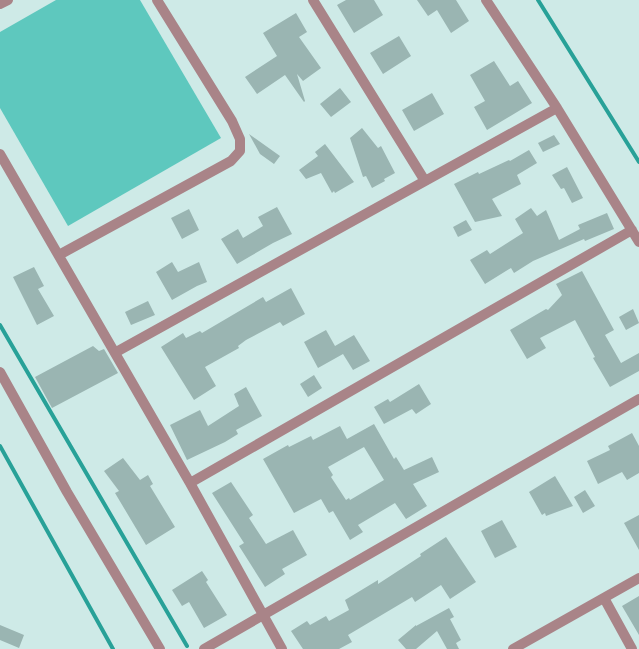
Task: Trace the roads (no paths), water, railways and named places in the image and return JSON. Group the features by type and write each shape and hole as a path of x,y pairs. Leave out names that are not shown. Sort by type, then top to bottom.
{"street":[{"path":"0,4 8,0"},
{"path":"59,255 231,161 240,151 240,139 232,121 157,0"},
{"path":"314,0 425,181"},
{"path":"486,0 557,108 639,242"},
{"path":"116,352 557,108"},
{"path":"0,154 116,352 282,649"},
{"path":"190,483 632,230"},
{"path":"0,372 67,492 160,649"},
{"path":"204,649 639,399"},
{"path":"513,649 639,578"},
{"path":"604,598 632,649"}],"waterway":[{"path":"538,0 639,162"},
{"path":"0,325 187,646"},
{"path":"0,446 113,649"}]}
